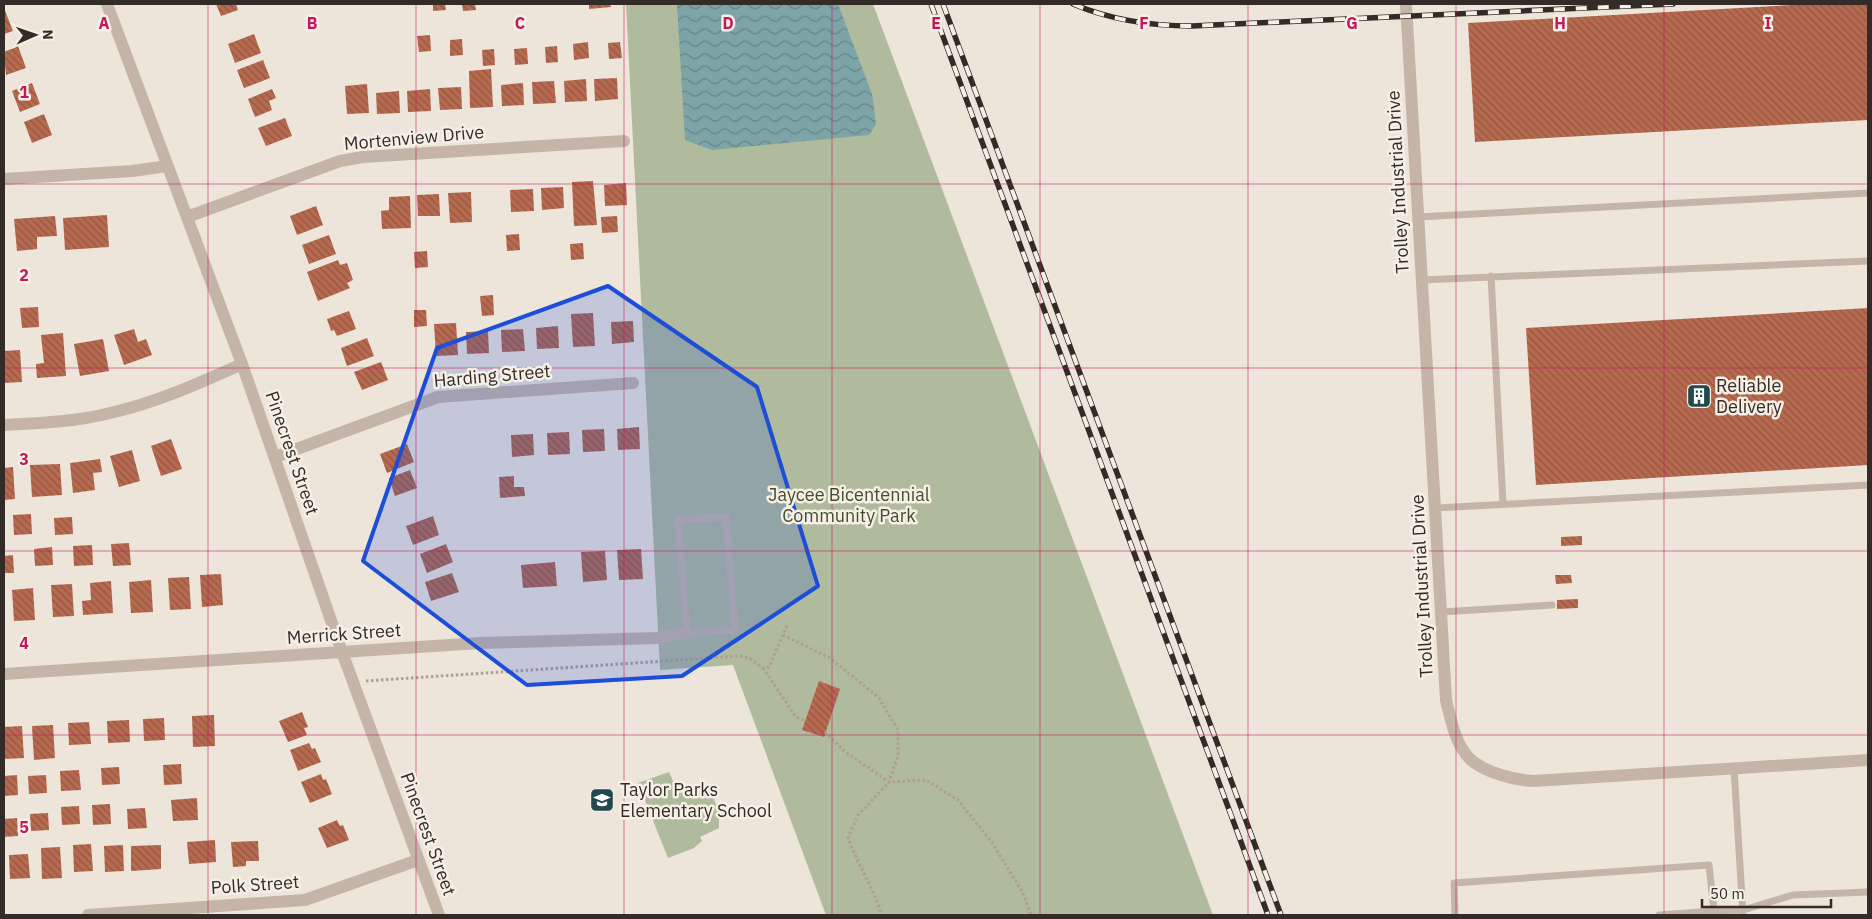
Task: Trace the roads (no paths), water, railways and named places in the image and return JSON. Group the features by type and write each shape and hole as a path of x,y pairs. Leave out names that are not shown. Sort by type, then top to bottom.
{"street":[{"name":"Pinecrest Street","path":"108,4 242,364 353,683 439,915"},
{"name":"Trolley Industrial Drive","path":"1406,4 1446,700 1452,726 1470,758 1483,766 1518,780 1533,781 1868,760"},
{"name":"Mortenview Drive","path":"187,217 340,161 363,157 624,141"},
{"path":"4,179 132,171 168,166"},
{"path":"4,425 72,420 109,414 208,380 242,364"},
{"name":"Harding Street","path":"275,457 438,397 633,383"},
{"name":"Merrick Street","path":"4,674 480,643 657,638 687,633"},
{"name":"Polk Street","path":"88,915 305,900 418,860"}],"lane":[{"path":"1418,217 1868,193"},
{"path":"1422,280 1868,261"},
{"path":"1491,276 1503,504"},
{"path":"1435,508 1868,485"},
{"path":"726,516 735,630 687,633 678,520 726,516"},
{"path":"1441,612 1552,606"},
{"path":"1734,768 1743,912"},
{"path":"1455,915 1454,883 1709,865 1714,913"},
{"path":"1659,915 1743,912 1793,895 1868,892"}],"water":[{"path":"677,4 838,4 872,94 876,124 869,135 712,150 685,140"}],"railway":[{"path":"931,4 1268,915"},
{"path":"943,4 1281,915"},
{"path":"1073,4 1087,10 1131,21 1161,25 1192,26 1673,4"}],"place":[{"name":"Reliable Delivery","path":"1699,396"},
{"name":"Taylor Parks Elementary School","path":"602,800"}],"park label":[{"name":"Jaycee Bicentennial Community Park","path":"849,505"}]}
